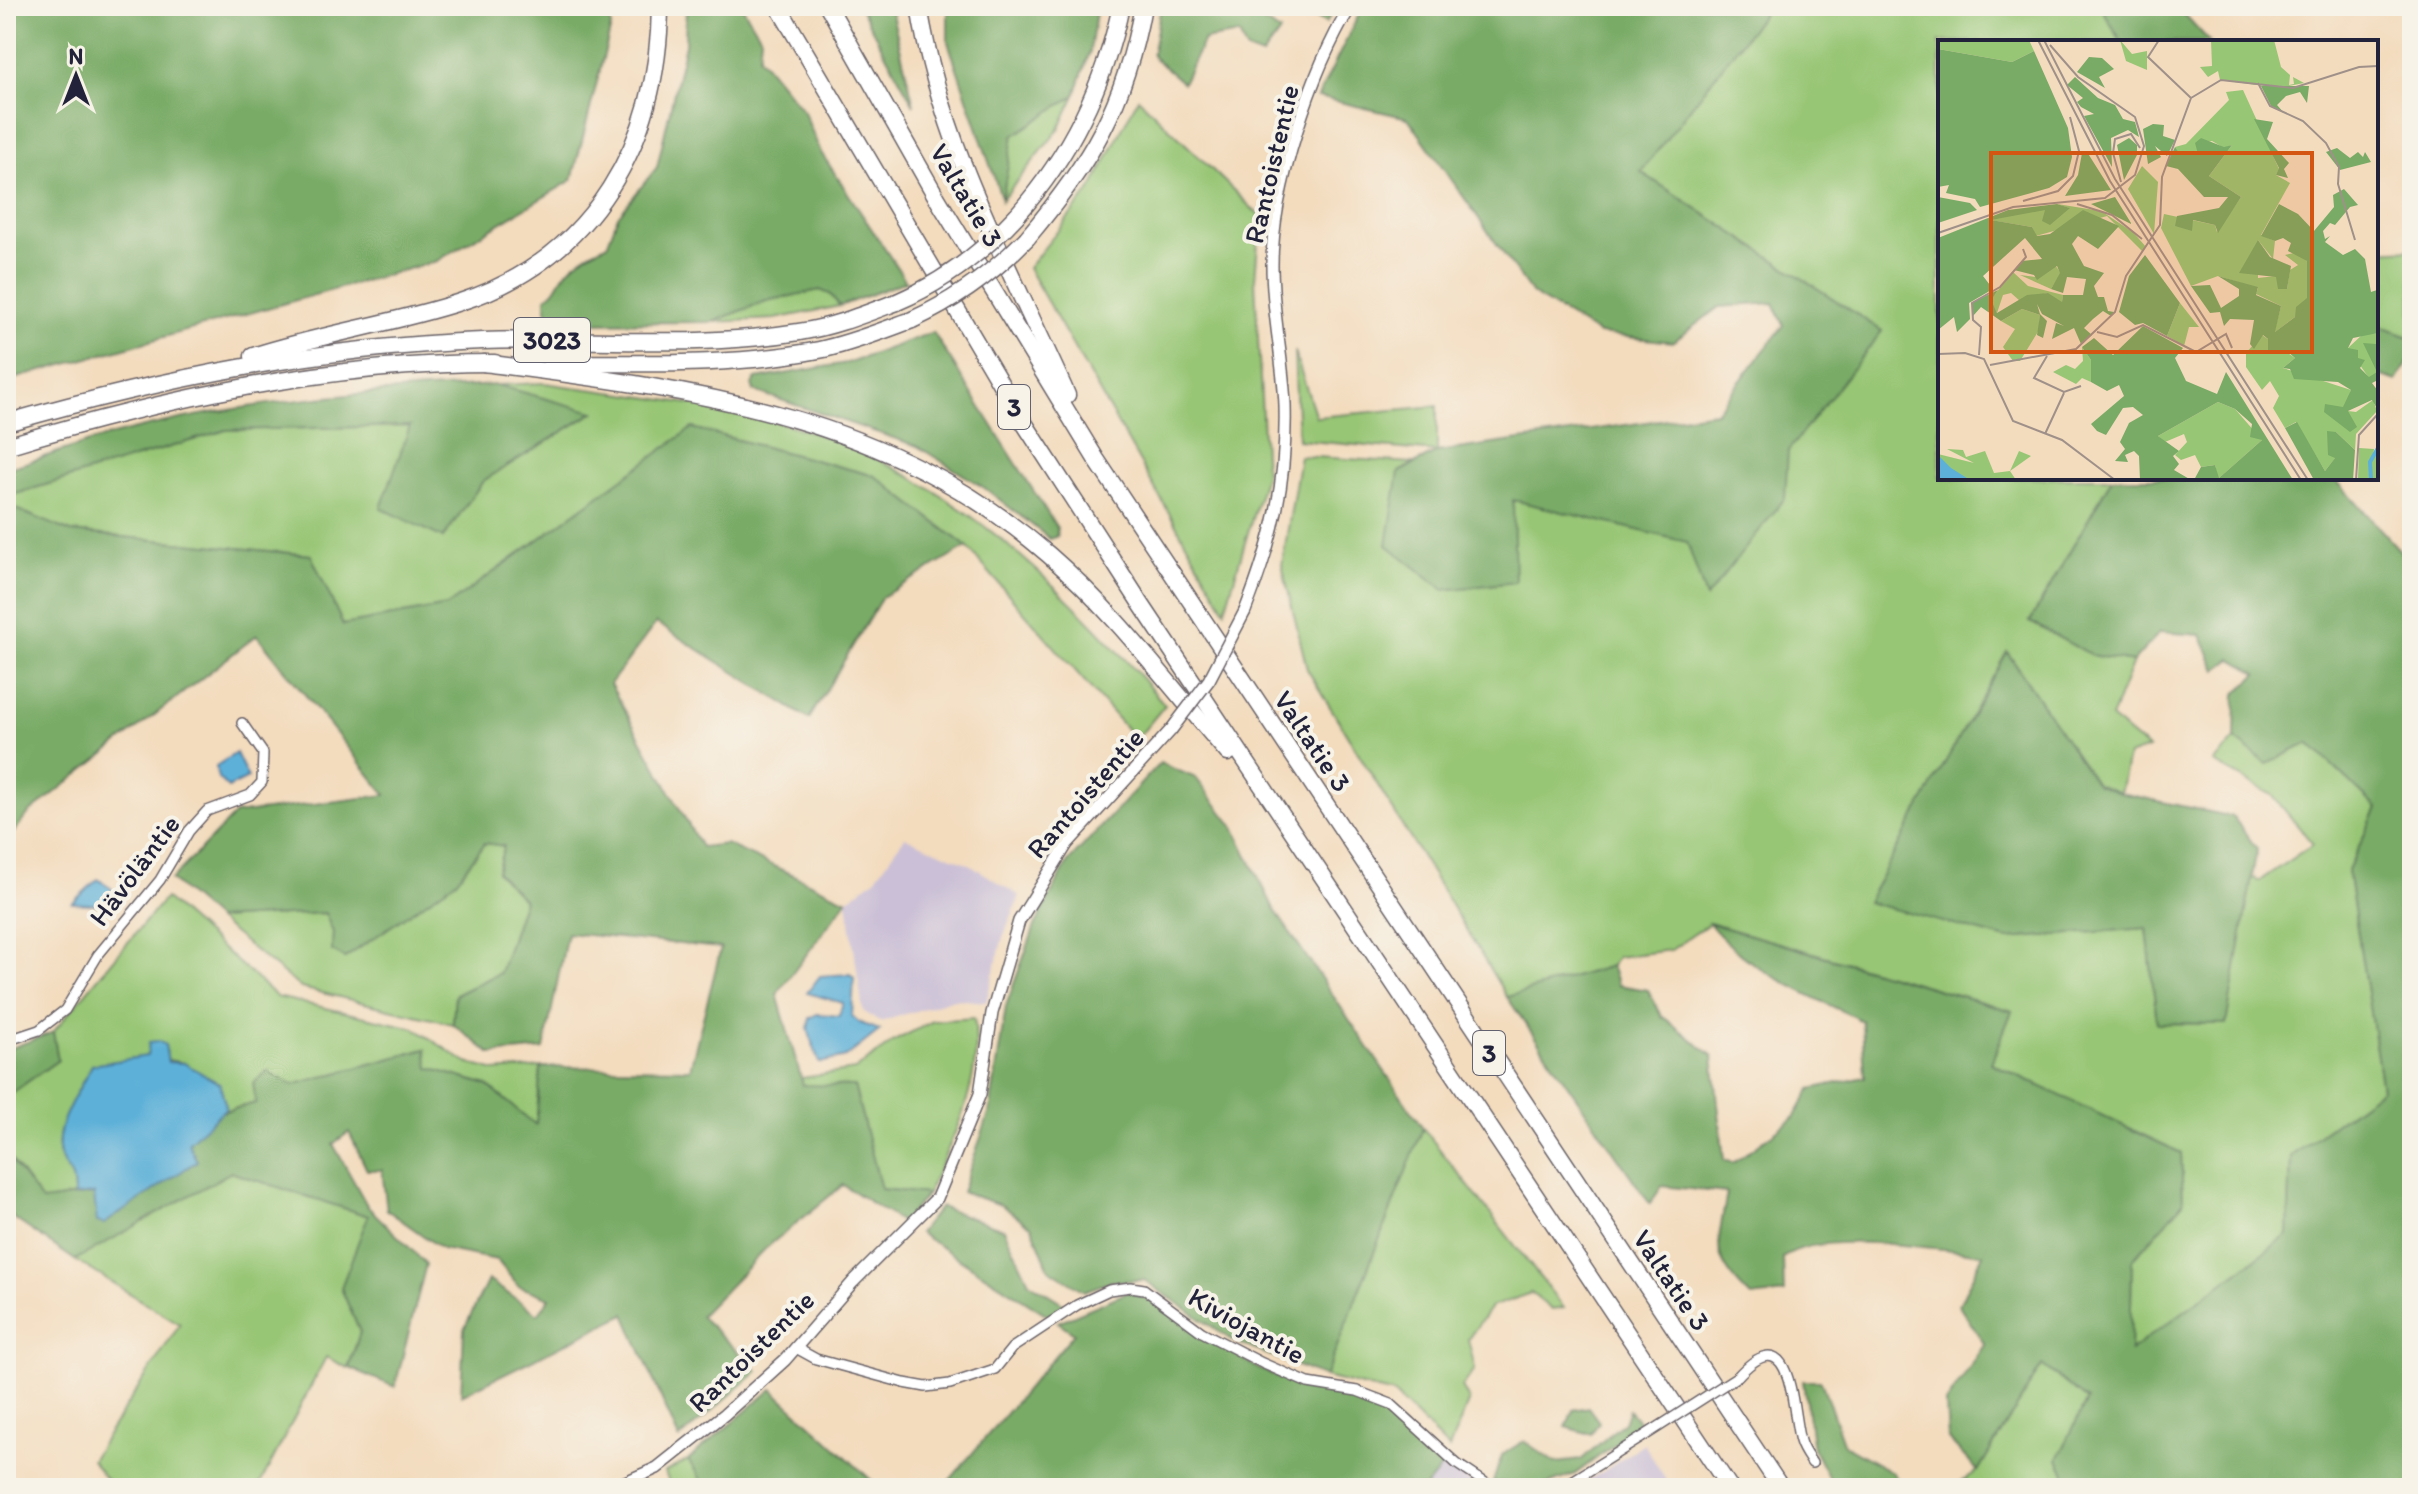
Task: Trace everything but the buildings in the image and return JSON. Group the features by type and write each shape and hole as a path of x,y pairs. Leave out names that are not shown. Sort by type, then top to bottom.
{"highway":[{"path":"204,372 290,344 459,303 504,284 558,248 608,192 643,124 656,73 660,6"},
{"name":"3","path":"778,6 1019,415 1267,797 1730,1488"},
{"name":"Valtatie 3","path":"828,6 937,198 1096,459 1781,1488"},
{"path":"919,6 927,54 962,166 1096,459"},
{"name":"3023","path":"6,423 204,372 390,346 773,336 835,324 897,302 946,277 980,252 1040,189 1080,130 1114,42 1121,6"},
{"name":"3023","path":"6,446 70,427 223,390 340,373 484,363 711,361 780,356 822,350 912,320 934,311 993,272 1027,238 1084,166 1118,103 1143,6"},
{"path":"484,363 646,384 755,405 818,424 912,464 1003,518 1050,556 1097,602 1267,797"}],"street":[{"name":"Rantoistentie","path":"612,1488 670,1459 796,1348 853,1282 937,1198 980,1094 992,1013 1019,921 1067,844 1171,730 1209,680 1245,611 1272,538 1283,477 1285,401 1274,314 1274,228 1312,87 1336,30 1351,6"},
{"name":"Hävöläntie","path":"6,1041 39,1030 65,1010 98,955 160,880 189,831 207,811 250,795 262,782 263,753 242,723"},
{"name":"Kiviojantie","path":"796,1348 816,1359 904,1383 926,1387 950,1384 995,1369 1012,1348 1077,1305 1109,1290 1144,1289 1202,1332 1262,1363 1308,1383 1357,1391 1391,1404 1457,1464 1493,1488"},
{"path":"1561,1488 1738,1376 1750,1363 1761,1358 1775,1360 1791,1375 1800,1443 1812,1463"}],"shaded area":[{"path":"905,837 969,864 1020,896 1003,937 986,1002 954,999 880,1022 863,1011 847,900 875,879"},
{"path":"1644,1444 1671,1488 1574,1488 1601,1473"},
{"path":"1445,1463 1478,1488 1425,1488"}],"green space":[{"path":"6,6 608,6 611,27 572,180 437,261 6,381"},
{"path":"686,6 743,8 761,37 759,57 804,112 820,151 906,281 840,306 830,294 820,290 766,301 712,322 555,323 546,309 546,297 576,262 607,245 618,216 657,167 685,44"},
{"path":"859,6 890,6 914,105"},
{"path":"948,6 1097,6 1090,51 1075,95 1013,136 1002,200 948,42"},
{"path":"1161,6 1238,6 1280,32 1262,56 1246,50 1239,34 1204,40 1183,83 1152,56"},
{"path":"1303,6 1337,6 1326,23 1304,11"},
{"path":"1363,6 1420,6 1423,11 1538,6 1769,6 1641,172 1882,331 1788,451 1785,498 1706,598 1687,542 1513,500 1515,582 1444,590 1387,545 1399,472 1437,452 1716,412 1784,325 1774,303 1719,307 1673,342 1599,334 1532,294 1408,118 1318,97"},
{"path":"1420,6 1538,6 1423,11"},
{"path":"1769,6 2100,6 2121,40 1938,40 1938,480 2111,480 2030,621 2091,655 2133,662 2111,718 2148,749 2128,756 2120,793 2096,784 2008,653 2007,939 2147,928 2157,1023 2226,1024 2251,876 2259,881 2313,844 2272,795 2214,763 2235,739 2267,763 2309,743 2377,808 2348,870 2382,1089 2291,1156 2288,1235 2130,1352 2132,1260 2183,1203 2181,1153 1991,1063 2012,1011 1710,923 1671,950 1617,957 1611,966 1507,997 1307,669 1282,565 1300,456 1414,463 1399,472 1688,542 1706,598 1784,498 1787,451 1882,331 1641,172"},
{"path":"2100,6 2177,6 2208,40 2121,40"},
{"path":"1075,95 1059,129 1002,200 1012,136"},
{"path":"1138,98 1260,216 1255,280 1265,475 1225,610 1028,268 1092,188"},
{"path":"2412,249 2412,338 2378,326 2378,251"},
{"path":"820,290 830,294 840,306 775,319 712,322 766,301"},
{"path":"2378,326 2412,338 2412,356 2397,381 2378,375"},
{"path":"933,332 1057,528 1057,536 1050,539 986,489 917,446 754,391 752,384 756,379 852,362"},
{"path":"1294,351 1316,417 1437,406 1437,452 1298,440"},
{"path":"544,383 691,404 778,422 837,441 892,467 944,498 1040,572 1165,705 1136,740 967,547 875,476 693,428 447,606 343,625 310,555 71,532 6,505 6,497 226,430 411,426 443,538 483,481 593,413 497,385"},
{"path":"497,385 594,412 483,481 443,538 381,508 410,426 226,430 6,497 6,469 113,435 173,420 311,399"},
{"path":"692,428 875,476 967,547 882,597 809,719 656,623 610,684 701,847 726,844 847,900 777,994 803,1085 854,1086 881,1189 927,1194 903,1223 843,1185 766,1248 700,1316 758,1371 679,1439 625,1314 461,1395 464,1329 488,1280 538,1314 550,1298 518,1286 497,1260 442,1249 387,1210 382,1170 367,1170 349,1132 333,1144 368,1207 426,1264 395,1387 349,1368 360,1332 341,1288 368,1216 231,1172 75,1260 6,1213 6,1147 8,1156 42,1201 94,1194 97,1221 197,1161 187,1143 218,1113 256,1103 253,1083 268,1071 293,1085 426,1049 429,1068 487,1085 536,1125 541,1067 690,1069 721,948 567,933 544,1049 491,1054 453,1024 455,995 500,973 524,900 497,872 504,846 485,843 456,881 345,958 332,951 333,932 325,913 216,919 171,880 235,814 386,795 257,635 29,813 6,842 6,505 71,532 311,555 343,625 447,606"},
{"path":"2111,480 2336,480 2412,564 2412,1488 2072,1488 2058,1459 2087,1400 2042,1365 1978,1471 1948,1439 1946,1403 1985,1345 1959,1305 1983,1254 1878,1243 1822,1244 1799,1249 1783,1258 1784,1293 1751,1297 1722,1260 1719,1238 1727,1193 1662,1186 1650,1204 1507,997 1611,966 1618,985 1648,990 1662,1016 1713,1056 1724,1160 1733,1163 1794,1118 1811,1089 1865,1077 1862,1021 1760,968 1724,940 1709,923 2012,1011 1991,1063 2181,1153 2183,1203 2132,1260 2130,1351 2288,1235 2291,1156 2382,1089 2348,870 2377,808 2309,743 2267,764 2235,739 2236,694 2258,674 2232,659 2217,670 2201,635 2160,632 2133,662 2091,655 2030,622"},
{"path":"2007,652 2096,784 2120,793 2233,817 2257,849 2226,1024 2157,1023 2147,928 2007,939 1867,902"},
{"path":"1160,763 1196,778 1234,827 1274,909 1423,1128 1325,1377 1233,1341 1144,1280 1113,1281 1084,1291 1049,1269 1032,1227 1001,1205 962,1192 990,1111 1006,1006 1035,926 1068,862"},
{"path":"485,843 504,846 497,872 524,899 500,973 455,995 453,1024 301,988 216,919 325,913 333,932 332,951 456,881"},
{"path":"165,898 277,997 414,1028 467,1063 495,1071 541,1067 536,1126 487,1085 428,1068 425,1049 293,1085 256,1103 218,1113 210,1081 184,1063 148,1056 92,1065 68,1108 60,1132 60,1155 71,1175 74,1196 42,1202 8,1155 6,1097 58,1060 53,1032"},
{"path":"974,1018 975,1064 970,1087 956,1131 927,1194 881,1189 854,1086 803,1086 801,1078 855,1070 894,1041 933,1021"},
{"path":"53,1032 58,1060 6,1097 6,1050"},
{"path":"1423,1128 1564,1308 1552,1310 1531,1293 1491,1307 1468,1339 1475,1369 1462,1387 1469,1400 1449,1449 1394,1394 1325,1377"},
{"path":"231,1172 369,1216 341,1288 360,1332 348,1368 326,1357 258,1488 113,1488 91,1460 180,1324 75,1260"},
{"path":"940,1207 1004,1229 1029,1282 1066,1305 1049,1316 919,1233"},
{"path":"1128,1292 1147,1299 1259,1369 1295,1383 1374,1404 1445,1463 1425,1488 943,1488 1074,1333 1058,1322"},
{"path":"2042,1365 2087,1400 2058,1459 2072,1488 1950,1488 1978,1471"},
{"path":"1803,1381 1821,1381 1844,1445 1892,1472 1904,1488 1834,1488 1813,1448"},
{"path":"772,1389 880,1488 707,1488 688,1460"},
{"path":"1588,1407 1599,1422 1591,1434 1566,1427 1573,1410"},
{"path":"1629,1410 1641,1425 1575,1474 1546,1485 1493,1482 1502,1455 1524,1441 1555,1463 1581,1460 1624,1422"},
{"path":"688,1460 707,1488 671,1488 665,1472"},
{"path":"442,1481 443,1488 394,1488 394,1483"}],"water":[{"path":"236,753 248,778 228,788 218,778 216,766"},
{"path":"98,879 112,889 105,905 72,903"},
{"path":"850,974 854,978 852,1016 860,1023 880,1030 846,1057 819,1063 808,1029 810,1018 817,1014 839,1016 843,1003 807,993 820,976"},
{"path":"158,1041 165,1045 168,1062 184,1063 220,1084 226,1108 188,1143 197,1161 104,1224 97,1222 94,1194 74,1196 73,1180 60,1155 63,1120 92,1065 147,1056 149,1042"}]}
